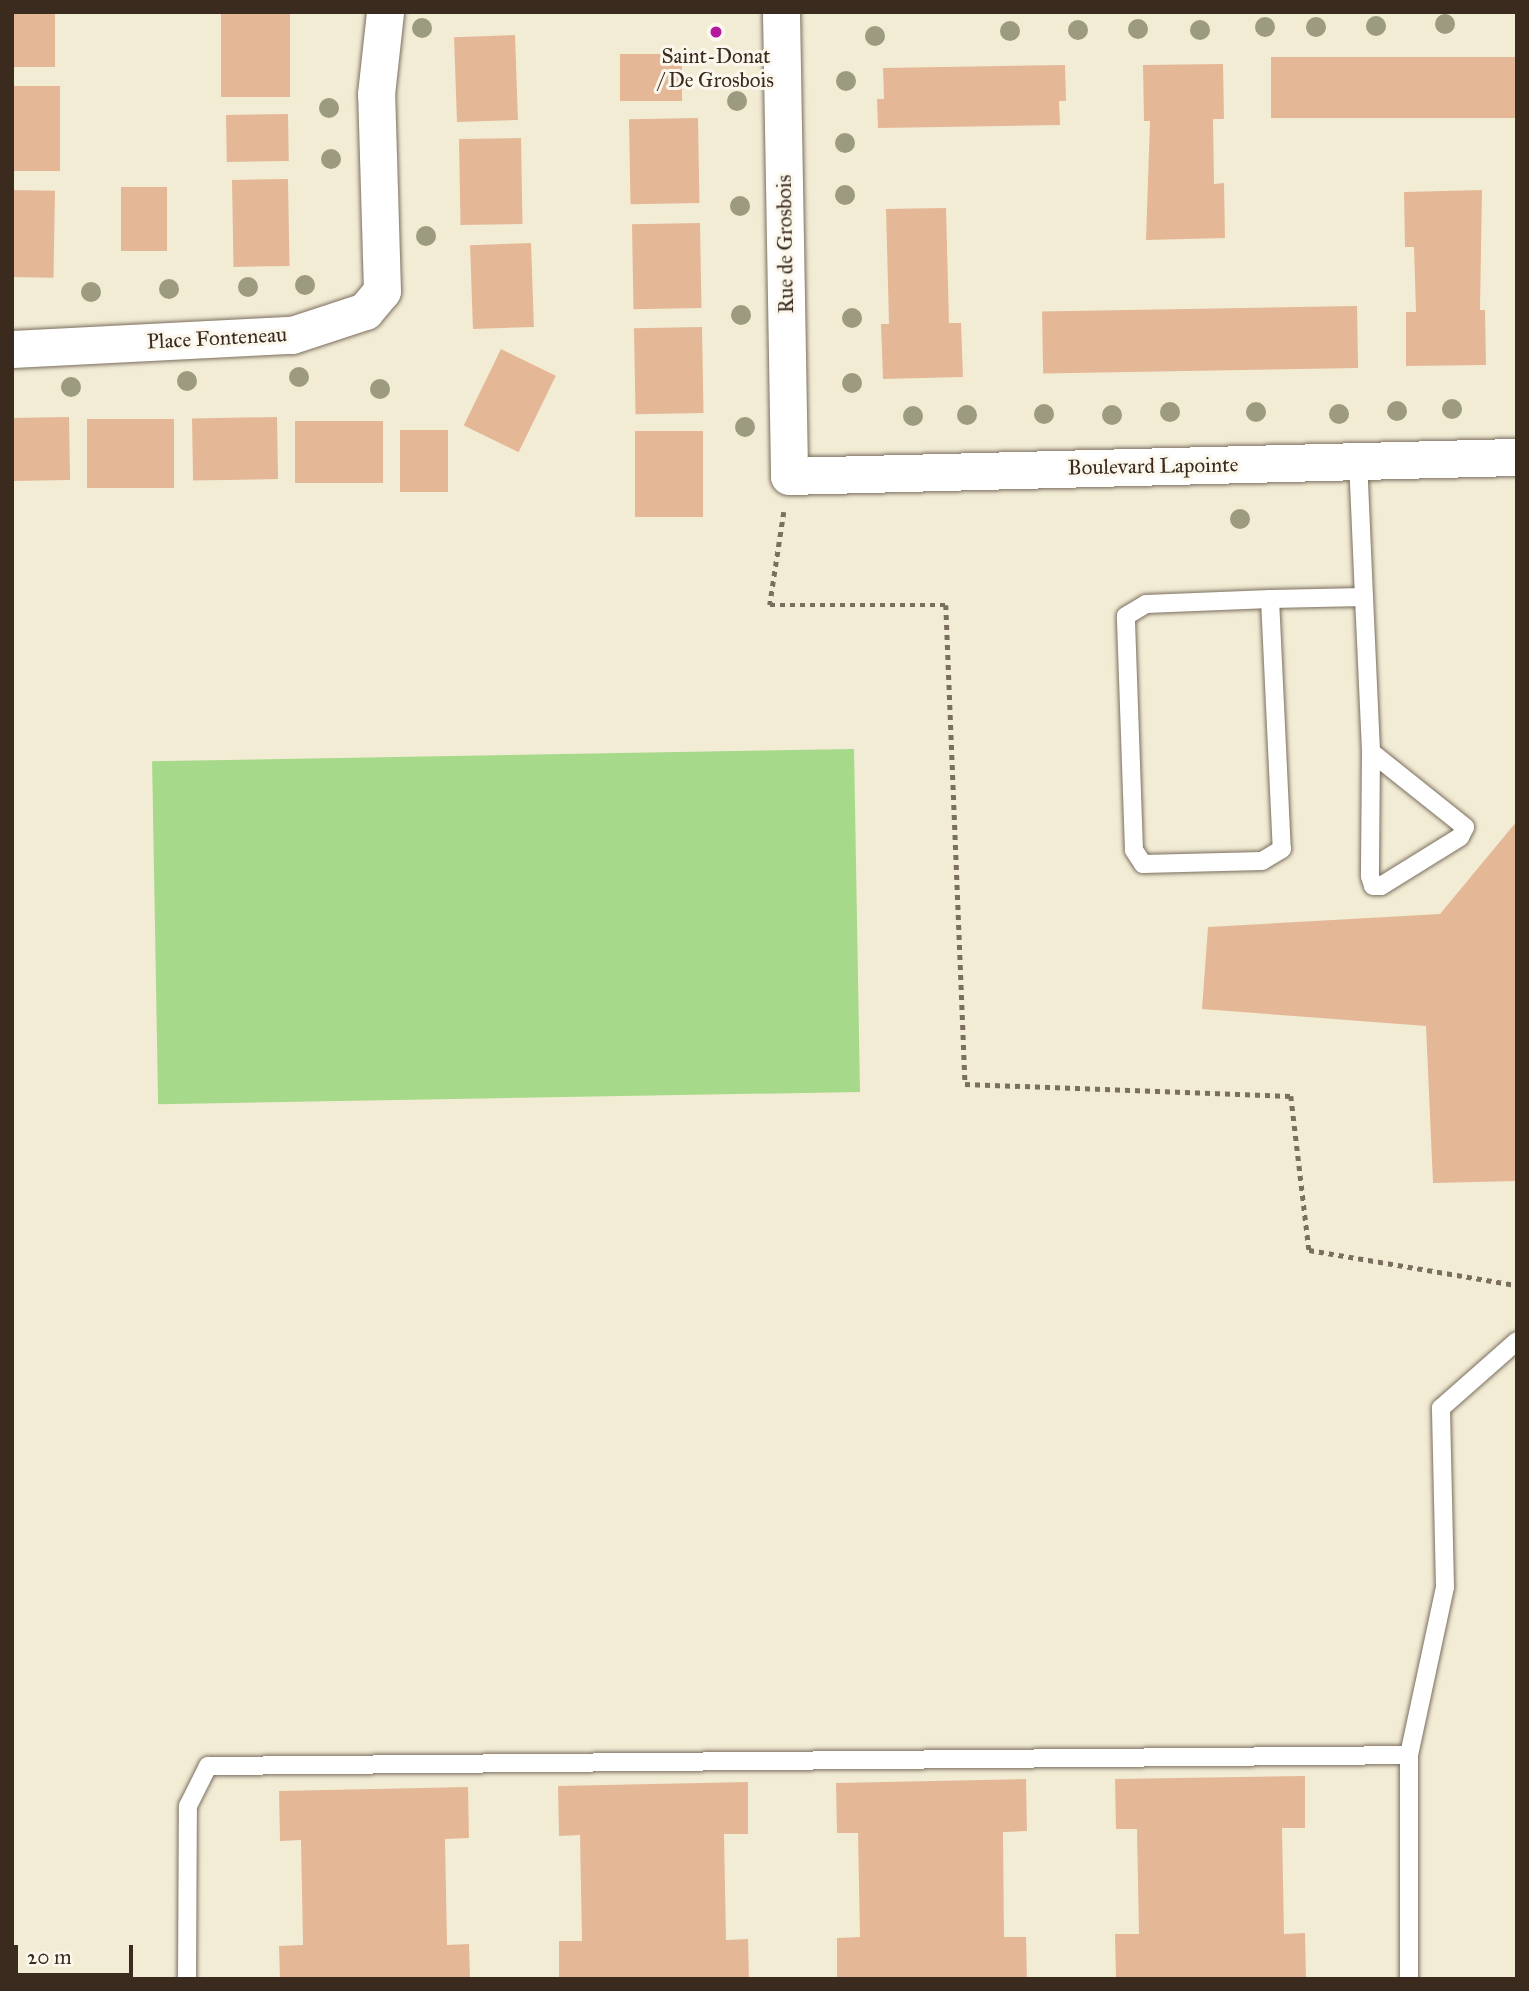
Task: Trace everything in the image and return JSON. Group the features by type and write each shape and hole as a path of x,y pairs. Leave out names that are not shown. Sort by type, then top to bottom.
{"street":[{"name":"Place Fonteneau","path":"12,349 292,335 365,311 382,291 376,94 385,12"},
{"name":"Rue de Grosbois","path":"781,12 789,476"},
{"name":"Boulevard Lapointe","path":"789,476 1517,457"}],"lane":[{"path":"1358,461 1371,752 1370,876 1373,886 1381,886 1461,837 1465,827 1371,752"},
{"path":"1270,600 1282,849 1262,861 1143,864 1133,850 1126,616 1146,604 1270,600 1364,597"},
{"path":"1409,1979 1409,1755 1445,1587 1441,1408 1517,1341"},
{"path":"187,1979 188,1806 208,1766 1409,1755"}],"path":[{"path":"789,476 770,605 946,605 965,1084 1292,1096 1309,1250 1517,1285"}],"green space":[{"path":"854,749 860,1092 158,1104 152,761"}],"building":[{"path":"12,12 55,12 55,67 12,67"},
{"path":"221,12 290,12 290,97 221,97"},
{"path":"515,35 518,120 457,122 454,37"},
{"path":"620,54 682,54 682,101 620,101"},
{"path":"1271,57 1517,57 1517,118 1271,118"},
{"path":"1223,64 1224,119 1213,119 1214,184 1224,183 1225,238 1146,240 1150,121 1144,121 1143,65"},
{"path":"1065,65 1066,101 1059,101 1060,125 878,128 877,99 884,99 883,68"},
{"path":"12,86 60,86 60,171 12,171"},
{"path":"288,114 289,161 227,162 226,115"},
{"path":"698,118 699,203 630,204 629,119"},
{"path":"521,138 523,224 461,225 459,139"},
{"path":"288,179 290,266 234,267 232,180"},
{"path":"121,187 167,187 167,251 121,251"},
{"path":"12,190 55,191 53,278 12,277"},
{"path":"1482,190 1480,310 1485,310 1486,365 1406,366 1406,312 1416,312 1414,247 1405,247 1404,192"},
{"path":"946,208 949,323 961,323 963,377 883,379 881,324 889,324 886,209"},
{"path":"700,223 701,308 633,309 632,224"},
{"path":"531,243 534,327 473,329 470,245"},
{"path":"1357,306 1358,368 1043,373 1042,311"},
{"path":"702,327 704,413 636,414 634,328"},
{"path":"501,349 556,376 519,452 464,425"},
{"path":"69,417 70,480 13,481 12,418"},
{"path":"277,417 278,479 193,480 192,418"},
{"path":"87,419 174,419 174,488 87,488"},
{"path":"295,421 383,421 383,483 295,483"},
{"path":"400,430 448,430 448,492 400,492"},
{"path":"635,431 703,431 703,517 635,517"},
{"path":"1517,821 1517,1181 1433,1183 1426,1026 1202,1009 1208,927 1440,914"},
{"path":"1305,1776 1305,1828 1282,1828 1284,1934 1305,1933 1306,1979 1116,1979 1115,1934 1139,1934 1137,1829 1116,1829 1115,1779"},
{"path":"1026,1779 1027,1831 1003,1832 1004,1937 1026,1937 1027,1979 837,1979 837,1938 860,1937 858,1833 837,1833 836,1783"},
{"path":"748,1782 748,1834 724,1834 726,1940 748,1939 749,1979 559,1979 559,1941 582,1941 580,1835 559,1836 558,1786"},
{"path":"468,1787 469,1838 445,1839 447,1945 469,1944 470,1979 280,1979 279,1946 303,1945 301,1840 280,1841 279,1791"}],"place":[{"name":"Saint-Donat / De Grosbois","path":"716,32"}]}
